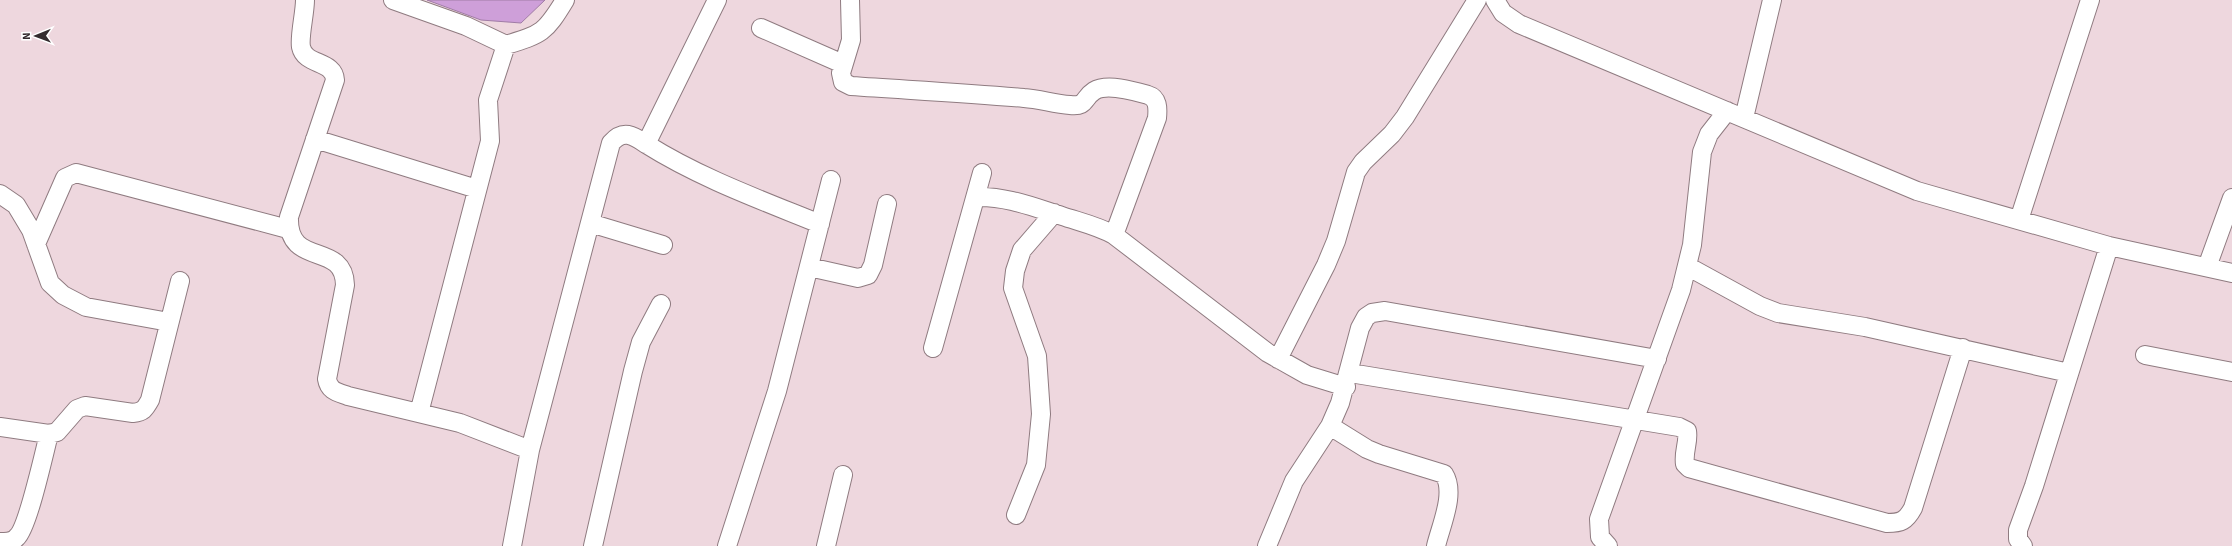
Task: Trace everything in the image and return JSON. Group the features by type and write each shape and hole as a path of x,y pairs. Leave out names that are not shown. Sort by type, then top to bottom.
{"street":[{"path":"305,0 301,46 307,56 331,69 335,73 335,80 289,217 288,229 296,244 338,264 345,274 345,285 327,379 329,387 336,392 348,396 460,423 530,450"},
{"path":"393,0 466,26 506,45 540,34 552,22 564,0"},
{"path":"646,144 717,0"},
{"path":"850,0 851,40 841,73 844,82 851,86 1026,98 1069,105 1079,105 1086,102 1092,92 1100,88 1112,88 1149,95 1155,99 1158,107 1157,118 1114,235"},
{"path":"1278,359 1326,265 1336,241 1356,172 1363,162 1392,134 1406,117 1477,0"},
{"path":"1495,0 1503,13 1519,24 1917,191 2109,246 2232,273"},
{"path":"1744,118 1772,0"},
{"path":"2019,220 2090,0"},
{"path":"761,28 843,64"},
{"path":"419,413 490,141 488,100 506,45"},
{"path":"1608,546 1600,537 1599,519 1634,418 1657,359 1687,266 1692,245 1702,152 1709,134 1728,111"},
{"path":"512,546 530,450 611,143 616,136 624,134 632,135 675,162 698,173 820,224"},
{"path":"315,139 477,189"},
{"path":"933,348 982,173"},
{"path":"36,244 65,178 76,174 288,229"},
{"path":"727,546 777,391 831,180"},
{"path":"0,194 16,204 31,230 50,282 63,295 86,307 169,322"},
{"path":"976,197 994,196 1007,199 1054,213 1114,235 1278,359 1307,375 1634,418 1680,427 1687,431 1688,438 1684,456 1685,464 1689,468 1887,523 1900,523 1906,519 1913,508 1963,348"},
{"path":"2207,267 2232,198"},
{"path":"809,267 858,278 868,275 873,265 887,204"},
{"path":"1016,515 1036,465 1041,414 1037,356 1013,288 1015,271 1022,250 1054,213"},
{"path":"590,224 663,245"},
{"path":"2023,546 2018,539 2018,530 2034,486 2109,246"},
{"path":"1687,266 1760,306 1778,313 1865,327 2069,373"},
{"path":"0,427 49,434 57,432 77,409 85,406 133,412 141,412 145,409 150,400 180,280"},
{"path":"593,546 641,342 661,304"},
{"path":"1267,546 1297,476 1330,426 1348,380 1360,328 1366,317 1372,312 1385,311 1657,359"},
{"path":"2145,355 2232,372"},
{"path":"1330,426 1379,454 1444,474 1449,482 1449,495 1436,546"},
{"path":"0,542 7,542 17,538 25,523 49,434"},
{"path":"826,546 843,475"}],"shaded area":[{"path":"427,0 545,0 521,23 481,20"}]}
